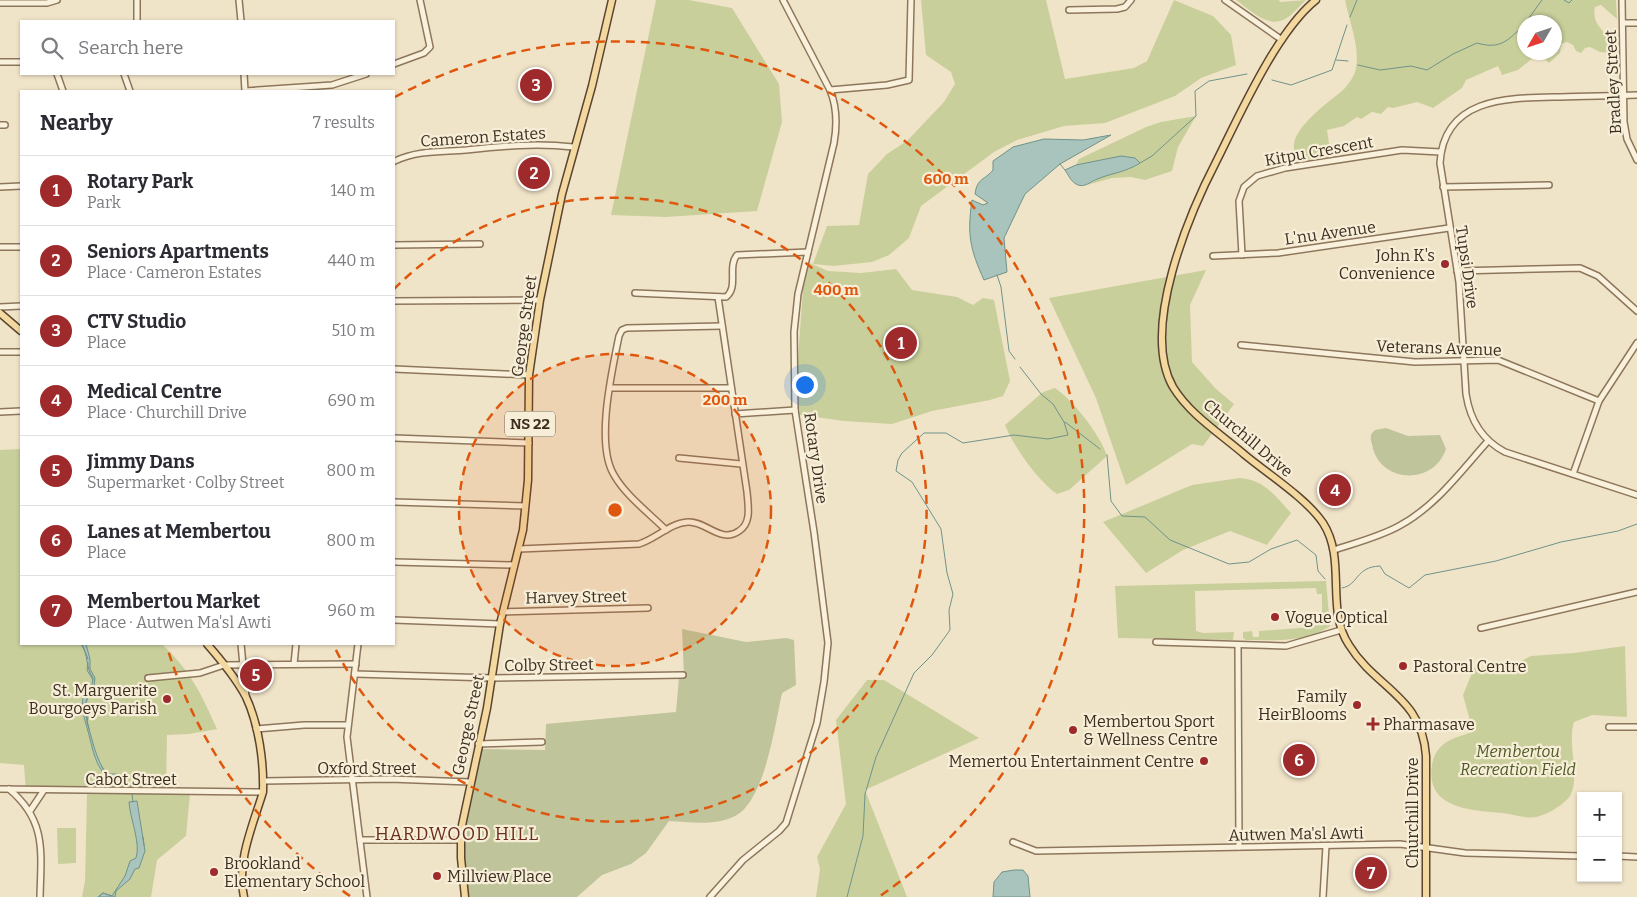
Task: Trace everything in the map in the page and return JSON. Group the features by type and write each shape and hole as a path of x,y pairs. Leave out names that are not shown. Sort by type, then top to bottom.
{"main road":[{"name":"George Street","path":"465,897 460,840 492,678 500,624 519,549 525,506 529,443 529,375 540,300 549,250 574,147 592,86 612,0"},
{"name":"Churchill Drive","path":"1316,0 1301,14 1282,40 1235,124 1191,212 1177,258 1166,307 1161,332 1161,348 1166,372 1183,400 1314,512 1328,532 1334,550 1341,630 1353,652 1407,705 1420,726 1426,756 1426,897"},
{"path":"0,313 20,330"},
{"path":"208,645 246,697 256,729 263,792 242,863 241,887 244,897"}],"street":[{"path":"0,3 47,3 57,0"},
{"path":"137,0 137,20"},
{"path":"239,0 241,20"},
{"path":"395,64 424,53 430,45 420,0"},
{"name":"Rotary Drive","path":"710,897 746,857 784,826 794,800 821,702 828,643 827,624 795,410 796,310 835,137 836,114 830,90 783,0"},
{"path":"830,90 887,85 909,80 911,0"},
{"path":"1069,10 1117,9 1125,6 1131,0"},
{"path":"1225,0 1282,40"},
{"name":"Bradley Street","path":"1622,0 1626,131 1637,160"},
{"path":"1623,23 1637,23"},
{"path":"0,62 20,62"},
{"path":"57,75 63,90"},
{"path":"124,75 130,90"},
{"path":"244,75 245,90"},
{"path":"260,90 332,85 363,75"},
{"name":"Tupsi Drive","path":"1637,95 1510,98 1488,102 1471,110 1459,120 1448,135 1441,152 1442,187 1457,271 1469,411 1475,424 1488,441 1511,454 1637,495"},
{"name":"Cameron Estates","path":"395,161 419,153 508,144 574,147"},
{"name":"Kitpu Crescent","path":"1242,255 1239,201 1244,187 1258,176 1285,168 1402,150 1441,152"},
{"path":"1442,187 1549,184"},
{"path":"0,187 20,186"},
{"name":"L'nu Avenue","path":"1213,256 1278,253 1450,228"},
{"path":"395,244 480,244"},
{"path":"0,247 20,247"},
{"path":"635,292 726,297 731,292 734,260 737,255 808,252"},
{"path":"1457,271 1580,268 1598,276 1637,311"},
{"path":"519,549 639,544 653,539 666,530 688,522 725,535 741,530 746,524 748,515 718,297"},
{"path":"395,301 540,300"},
{"path":"0,307 20,306"},
{"path":"666,530 623,487 609,464 604,434 619,339 624,329 722,326"},
{"path":"1573,474 1599,401 1637,344"},
{"name":"Veterans Avenue","path":"1241,345 1410,362 1502,361 1599,401"},
{"path":"0,352 20,352"},
{"path":"395,369 529,375"},
{"path":"611,388 731,388"},
{"path":"735,414 795,410"},
{"path":"0,412 20,411"},
{"path":"395,438 529,443"},
{"path":"1334,550 1389,531 1416,516 1433,501 1488,441"},
{"path":"679,458 741,464"},
{"path":"395,502 525,506"},
{"path":"395,562 514,565"},
{"path":"1481,628 1637,592"},
{"name":"Harvey Street","path":"503,612 648,608"},
{"path":"395,620 500,624"},
{"path":"1156,642 1292,645 1341,630"},
{"path":"241,645 246,697"},
{"path":"294,664 296,645"},
{"path":"358,645 347,725 367,897"},
{"path":"1238,645 1239,847"},
{"path":"148,678 200,673 224,665 356,664"},
{"name":"Colby Street","path":"355,674 492,678 684,675"},
{"path":"256,729 347,725"},
{"path":"1609,727 1637,726"},
{"path":"478,744 542,742"},
{"name":"Oxford Street","path":"263,781 352,779 470,782"},
{"name":"Cabot Street","path":"0,789 263,792"},
{"path":"8,789 30,811 37,824 41,839 40,897"},
{"path":"30,811 44,790"},
{"path":"360,840 460,840"},
{"name":"Autwen Ma'sl Awti","path":"1013,842 1036,851 1400,844 1473,853 1577,856"},
{"path":"1323,897 1326,846"},
{"path":"1622,856 1637,857"}],"green space":[{"path":"656,0 689,0 732,8 779,84 782,122 757,211 666,217 611,215"},
{"path":"921,0 1046,0 1065,79 1134,68 1147,61 1174,0 1213,16 1231,35 1236,65 1201,78 1175,96 1105,123 1064,126 1017,140 994,152 921,206 909,238 889,255 872,262 833,266 813,264 827,226 859,225 868,174 887,154 907,141 944,102 955,84 951,72 926,55"},
{"path":"1236,0 1279,0 1280,2 1306,0 1285,19 1272,22 1259,17"},
{"path":"1345,0 1616,0 1617,19 1601,5 1595,7 1594,15 1599,26 1614,46 1616,53 1600,52 1590,47 1585,48 1581,53 1576,51 1573,45 1567,42 1562,44 1562,15 1517,15 1517,60 1530,60 1518,70 1502,75 1498,66 1466,80 1462,88 1433,108 1417,102 1393,108 1388,107 1381,114 1372,112 1361,119 1357,117 1344,126 1327,130 1331,157 1302,160 1295,151 1294,142 1299,131 1308,121 1345,88 1352,78 1357,60 1355,42"},
{"path":"1196,116 1178,147 1172,171 1145,180 1131,177 1112,178 1087,185 1109,173 1131,169 1076,165 1079,159 1146,127 1161,122"},
{"path":"805,261 828,271 861,273 896,269 912,290 957,297 973,305 983,298 994,300 1010,381 1003,396 932,411 892,424 844,421 794,414"},
{"path":"1206,270 1190,305 1192,362 1216,389 1234,404 1203,446 1192,444 1126,485 1096,398 1049,298"},
{"path":"1055,388 1086,419 1099,438 1107,456 1069,490 1057,494 1042,481 1027,463 1005,425 1043,392"},
{"path":"1386,428 1408,436 1440,435 1446,449 1439,461 1430,470 1418,474 1406,475 1395,473 1384,467 1376,457 1371,440 1371,435 1375,430"},
{"path":"20,449 20,645 163,645 188,674 206,704 217,729 189,734 167,735 166,792 190,794 186,836 157,860 151,897 82,897 85,881 87,794 26,793 24,765 0,763 0,450"},
{"path":"1240,478 1249,479 1263,485 1291,513 1267,545 1230,531 1183,550 1146,573 1103,522 1192,485"},
{"path":"1326,581 1330,626 1311,635 1278,640 1246,640 1243,638 1243,632 1252,631 1253,637 1259,637 1259,631 1314,627 1318,616 1322,615 1322,594 1317,594 1316,588 1195,591 1196,631 1203,633 1234,632 1233,640 1118,638 1115,586"},
{"path":"682,629 746,642 786,638 794,640 796,685 782,693 767,762 761,780 744,809 733,817 718,822 669,821 646,853 631,864 602,875 577,897 469,897 463,839 482,749 545,750 546,724 676,712 679,677 684,677"},
{"name":"Membertou Recreation Field","path":"1625,646 1627,717 1592,715 1574,722 1572,730 1573,786 1569,798 1561,805 1540,816 1523,817 1465,808 1443,799 1436,791 1432,780 1432,765 1437,751 1446,742 1473,732 1463,695 1474,668 1509,667 1531,656 1574,653"},
{"path":"867,680 884,680 979,738 865,790 907,897 816,897 820,869 817,857 846,804 836,720"},
{"path":"57,828 76,828 76,863 58,864"}],"water":[{"path":"1111,135 1060,164 1025,194 1004,238 1007,272 984,280 971,242 970,223 972,200 983,205 988,203 975,194 979,182 993,170 993,161 1013,147 1044,139 1083,140"},
{"path":"1121,156 1135,158 1140,163 1129,169 1099,178 1082,186 1070,179 1065,170 1076,165"},
{"path":"82,645 86,645 90,659 90,669 95,678 94,686 87,698 85,715 88,717 87,722 95,749 100,763 107,774 117,774 127,778 108,778 96,758 83,709 84,696 92,685 93,678 89,670"},
{"path":"137,801 145,851 139,868 135,869 130,879 116,891 115,897 98,897 103,893 112,896 125,876 130,861 136,858 137,845 129,802"},
{"path":"1023,870 1028,876 1030,897 993,897 994,882 1002,872"}],"waterway":[{"path":"1350,17 1357,0"},
{"path":"1531,15 1542,0"},
{"path":"1564,0 1569,3 1572,0"},
{"path":"1272,80 1291,85 1332,70 1347,25"},
{"path":"1358,65 1380,70 1411,66 1427,70 1453,54 1477,43 1485,45 1498,44 1504,42 1517,31"},
{"path":"1336,60 1348,61"},
{"path":"1140,163 1152,156 1196,116 1195,91 1209,81 1247,74"},
{"path":"1060,164 1065,170"},
{"path":"997,275 1001,287 1009,351 1015,359"},
{"path":"847,897 863,836 865,794 876,757 914,673 932,655 950,630 949,610 953,594 947,573 941,529 912,482 896,471 898,460 902,453 924,433 946,433 963,443 1014,435 1048,439 1068,435 1064,422 1053,404 1041,394 1020,367"},
{"path":"1065,422 1100,449"},
{"path":"1107,455 1111,501 1122,516 1145,517 1170,540 1229,564 1249,562 1271,549 1297,540 1316,555 1318,571 1325,579"},
{"path":"1342,588 1352,583 1366,569 1380,566 1385,574 1409,588 1425,575 1496,561 1561,542 1618,531 1637,524"},
{"path":"82,645 88,659"},
{"path":"88,663 87,670 93,680"},
{"path":"85,705 88,697"},
{"path":"86,716 89,729"},
{"path":"102,767 107,774"},
{"path":"123,780 131,786 131,790"},
{"path":"132,794 133,802"},
{"path":"143,837 144,845"},
{"path":"98,897 103,893 112,896"}],"place":[{"name":"CTV Studio","path":"536,85"},
{"name":"Seniors Apartments","path":"534,173"},
{"name":"John K's Convenience","path":"1445,264"},
{"name":"Rotary Park","path":"901,343"},
{"name":"Medical Centre","path":"1335,490"},
{"name":"Vogue Optical","path":"1275,617"},
{"name":"Pastoral Centre","path":"1403,666"},
{"name":"Jimmy Dans","path":"256,675"},
{"name":"St. Marguerite Bourgoeys Parish","path":"167,699"},
{"name":"Family HeirBlooms","path":"1357,705"},
{"name":"Pharmasave","path":"1373,724"},
{"name":"Membertou Sport & Wellness Centre","path":"1073,730"},
{"name":"Lanes at Membertou","path":"1299,760"},
{"name":"Memertou Entertainment Centre","path":"1204,761"},
{"name":"Brookland Elementary School","path":"214,872"},
{"name":"Membertou Market","path":"1371,873"},
{"name":"Millview Place","path":"437,876"}],"district":[{"name":"HARDWOOD HILL","path":"457,834"}]}
